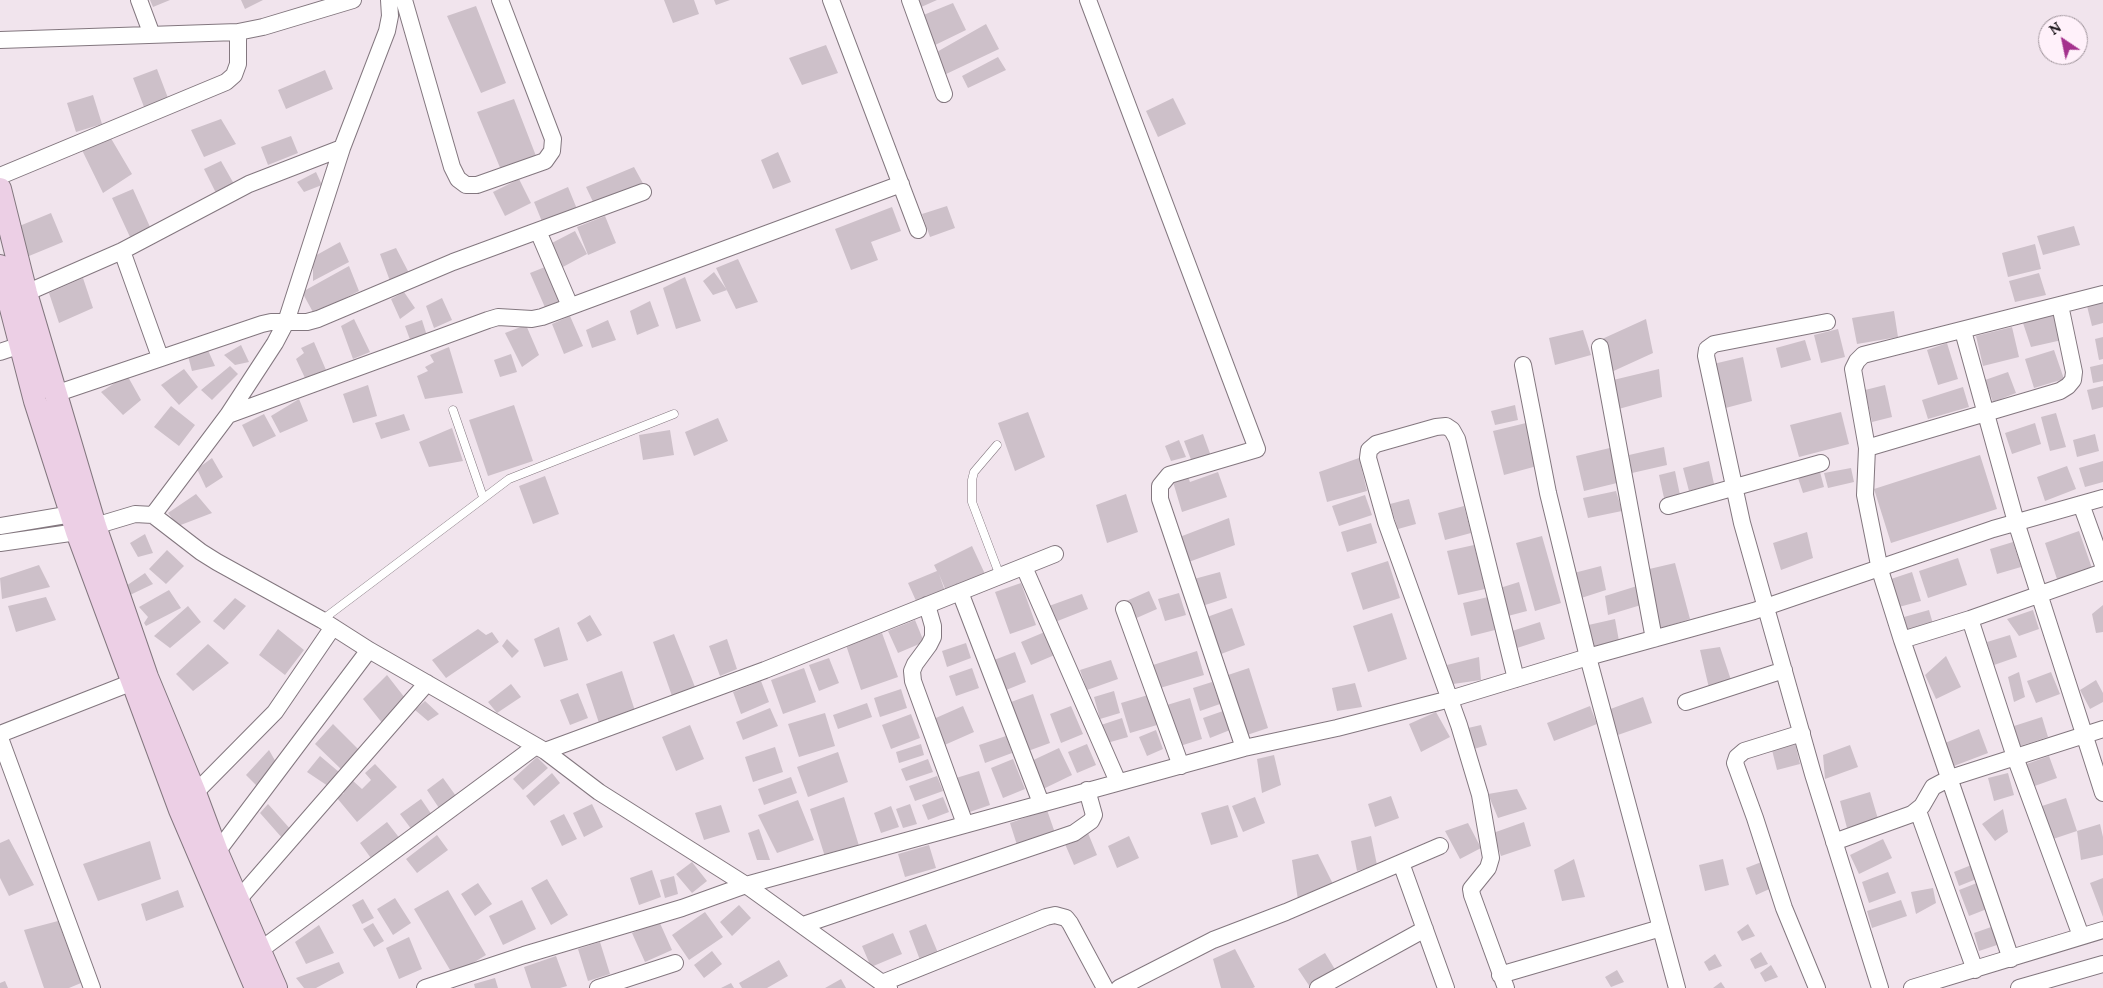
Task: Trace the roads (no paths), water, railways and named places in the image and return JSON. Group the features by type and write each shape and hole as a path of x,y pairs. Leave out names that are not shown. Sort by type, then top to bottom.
{"main road":[{"path":"0,188 26,293 55,394 81,524"},
{"path":"0,266 10,348 35,401 140,679 180,810 256,988"},
{"path":"140,679 195,792 237,901 276,988"}],"street":[{"path":"139,0 152,35"},
{"path":"0,40 238,32 263,27 353,0"},
{"path":"153,515 228,415 275,343 286,322 342,148 387,31 390,16 389,0"},
{"path":"404,0 452,167 458,179 466,185 478,185 545,161 552,151 553,139 500,0"},
{"path":"831,0 918,230"},
{"path":"910,0 944,94"},
{"path":"1088,0 1257,450 1170,475 1160,486 1160,498 1244,748"},
{"path":"0,176 226,82 234,75 238,64 238,32"},
{"path":"26,293 122,251 249,184 342,148"},
{"path":"228,415 488,320 498,318 532,319 570,306 901,184"},
{"path":"55,394 262,324 271,322 306,322 318,318 453,262 643,192"},
{"path":"538,231 570,306"},
{"path":"122,251 160,357"},
{"path":"2010,959 1880,570 1865,495 1867,448 1853,370 1857,361 1863,355 2103,294"},
{"path":"1867,448 2060,391 2073,380 2074,372 2060,305"},
{"path":"1827,322 1714,344 1707,349 1706,356 1742,523 1834,842 1880,988"},
{"path":"1962,331 2016,522 2103,793"},
{"path":"1600,347 1654,639"},
{"path":"1524,365 1548,493 1588,656 1677,988"},
{"path":"1516,679 1457,439 1452,430 1446,426 1436,427 1376,444 1369,450 1368,458 1386,522 1450,699 1480,795 1491,858 1488,868 1471,889 1503,981 1661,928"},
{"path":"1668,506 1821,463"},
{"path":"424,988 524,955 682,908 746,885 1244,748 1337,728 1450,699 1588,656 1766,607 1880,570 2016,522 2103,498"},
{"path":"2081,504 2103,565"},
{"path":"0,543 81,524 135,514 153,515 200,552 327,623 370,650 540,748 599,792 746,885 885,986 1046,916 1054,915 1066,918 1070,923 1106,988"},
{"path":"0,526 81,524"},
{"path":"259,951 540,748 765,670 1055,554"},
{"path":"1024,567 1118,782"},
{"path":"1902,640 1970,619 2103,572"},
{"path":"960,592 1041,803"},
{"path":"927,605 933,626 932,637 929,645 915,664 912,672 913,681 965,824"},
{"path":"1124,609 1180,766"},
{"path":"1970,619 2015,757 2080,936"},
{"path":"195,792 275,712 327,623"},
{"path":"217,852 370,650"},
{"path":"1686,702 1784,670"},
{"path":"92,988 0,736 140,679"},
{"path":"237,901 427,683"},
{"path":"1834,842 1918,811 1933,787 1950,778 2103,729"},
{"path":"1802,733 1744,751 1737,757 1735,763 1784,908 1817,988"},
{"path":"803,925 1074,833 1091,822 1094,815 1086,790"},
{"path":"1918,811 1975,970"},
{"path":"1119,988 1213,940 1440,846"},
{"path":"1401,863 1446,988"},
{"path":"1318,988 1425,929"},
{"path":"1912,988 2103,930"},
{"path":"598,988 675,963"},
{"path":"2018,988 2047,984 2103,964"}],"lane":[{"path":"453,410 483,497"},
{"path":"327,623 483,497 520,473 674,414"},
{"path":"997,445 974,472 972,502 1000,576"}]}
